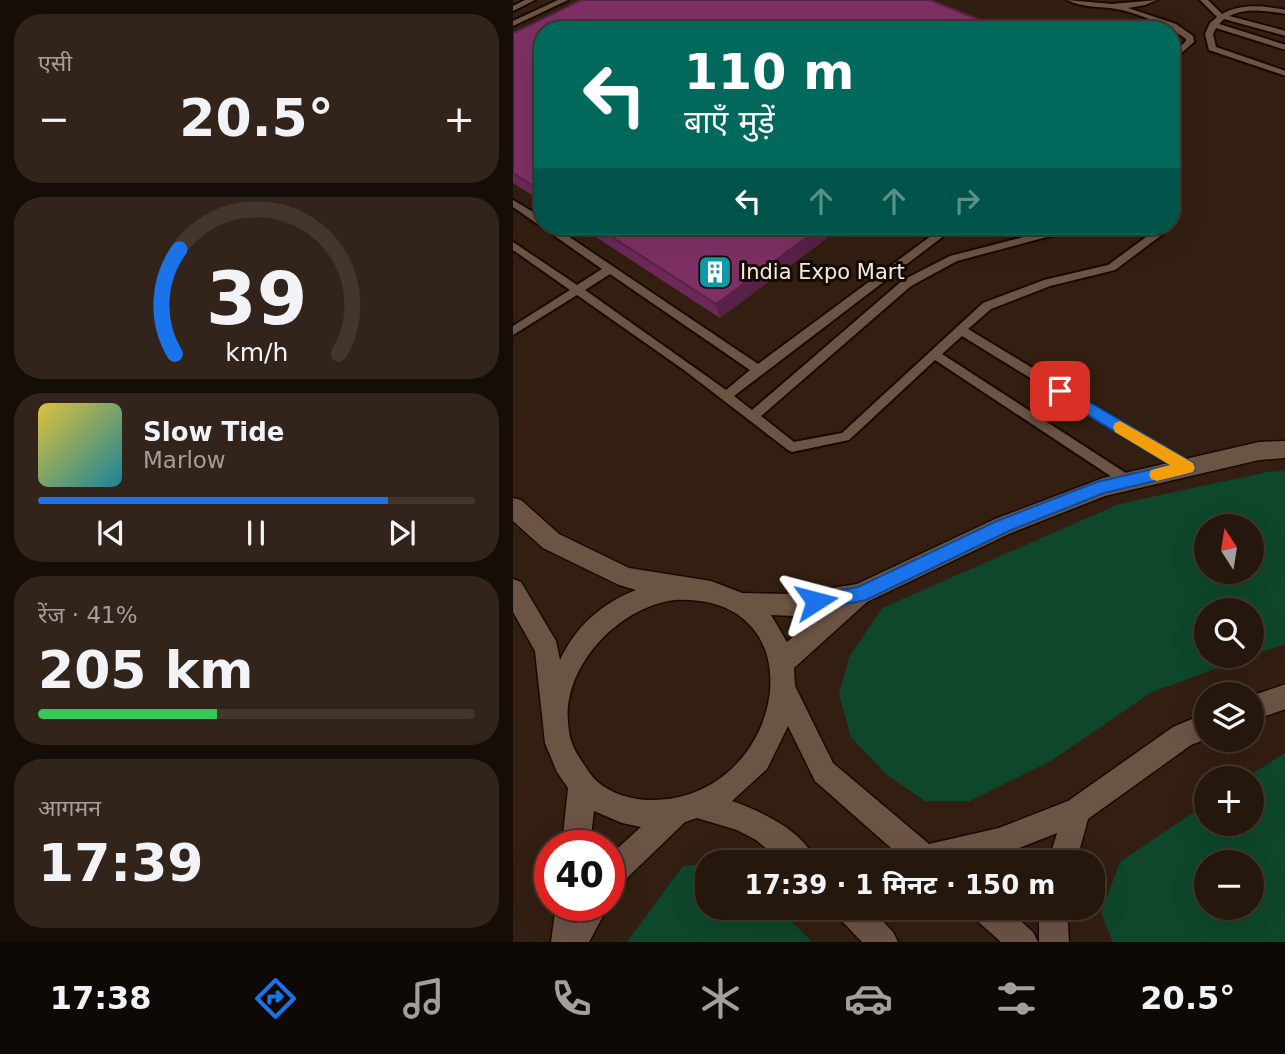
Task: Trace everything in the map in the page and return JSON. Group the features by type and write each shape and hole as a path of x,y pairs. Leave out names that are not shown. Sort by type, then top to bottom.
{"street":[{"path":"513,507 551,541 627,578 703,589 743,603 794,605 859,594 1003,526 1103,487 1259,451 1285,449"},
{"path":"555,716 570,661 595,629 629,604 667,590 703,589"},
{"path":"513,590 547,649 560,752 581,788 606,805 630,813 686,809 736,814 773,832 790,850"},
{"path":"625,861 686,809 727,789 758,759 781,715 783,674 859,594"},
{"path":"743,603 774,635 783,674 824,772 915,850"},
{"path":"1264,704 1285,696"},
{"path":"969,850 999,842 1077,811 1182,736 1194,731"},
{"path":"577,830 581,788"},
{"path":"1066,850 1077,811"},
{"path":"860,920 878,939"},
{"path":"998,920 1023,942"},
{"path":"1053,920 1054,942"},
{"path":"566,942 568,921"},
{"path":"572,942 585,921"}],"lane":[{"path":"513,9 531,0"},
{"path":"513,24 564,0"},
{"path":"1071,0 1121,8 1159,21"},
{"path":"1121,8 1153,0"},
{"path":"1204,0 1220,16 1285,34"},
{"path":"1285,12 1252,7 1220,16 1209,34 1212,48 1285,74"},
{"path":"1213,25 1285,48"},
{"path":"1180,31 1190,38 1190,42 1180,52"},
{"path":"513,203 534,217"},
{"path":"562,235 758,370"},
{"path":"726,396 938,235"},
{"path":"752,417 907,283 954,258 1042,235"},
{"path":"513,245 726,396 792,447 845,437 987,306 1048,284 1111,268 1155,235"},
{"path":"513,331 611,268"},
{"path":"961,330 1187,468"},
{"path":"934,354 1128,481"}],"green space":[{"path":"1285,471 1285,644 1264,652 1264,598 1194,598 1194,668 1218,668 1152,692 1049,762 970,801 925,801 886,774 851,737 839,695 849,657 882,608 1119,504 1267,472"},
{"path":"1285,753 1285,942 1113,942 1104,920 1105,902 1120,862 1194,812 1194,836 1264,836 1264,766"},
{"path":"695,865 695,920 790,920 812,942 627,942 683,866"}],"building":[{"path":"581,0 930,0 982,21 538,21"},
{"path":"534,23 534,186 513,173 513,33"},
{"path":"609,235 810,235 716,304"}],"slow traffic":[{"path":"1120,427 1187,468 1157,475"}],"place":[{"name":"India Expo Mart","path":"715,272"}],"route":[{"path":"816,601 859,594 1003,526 1103,487 1187,468 1060,391"}]}
